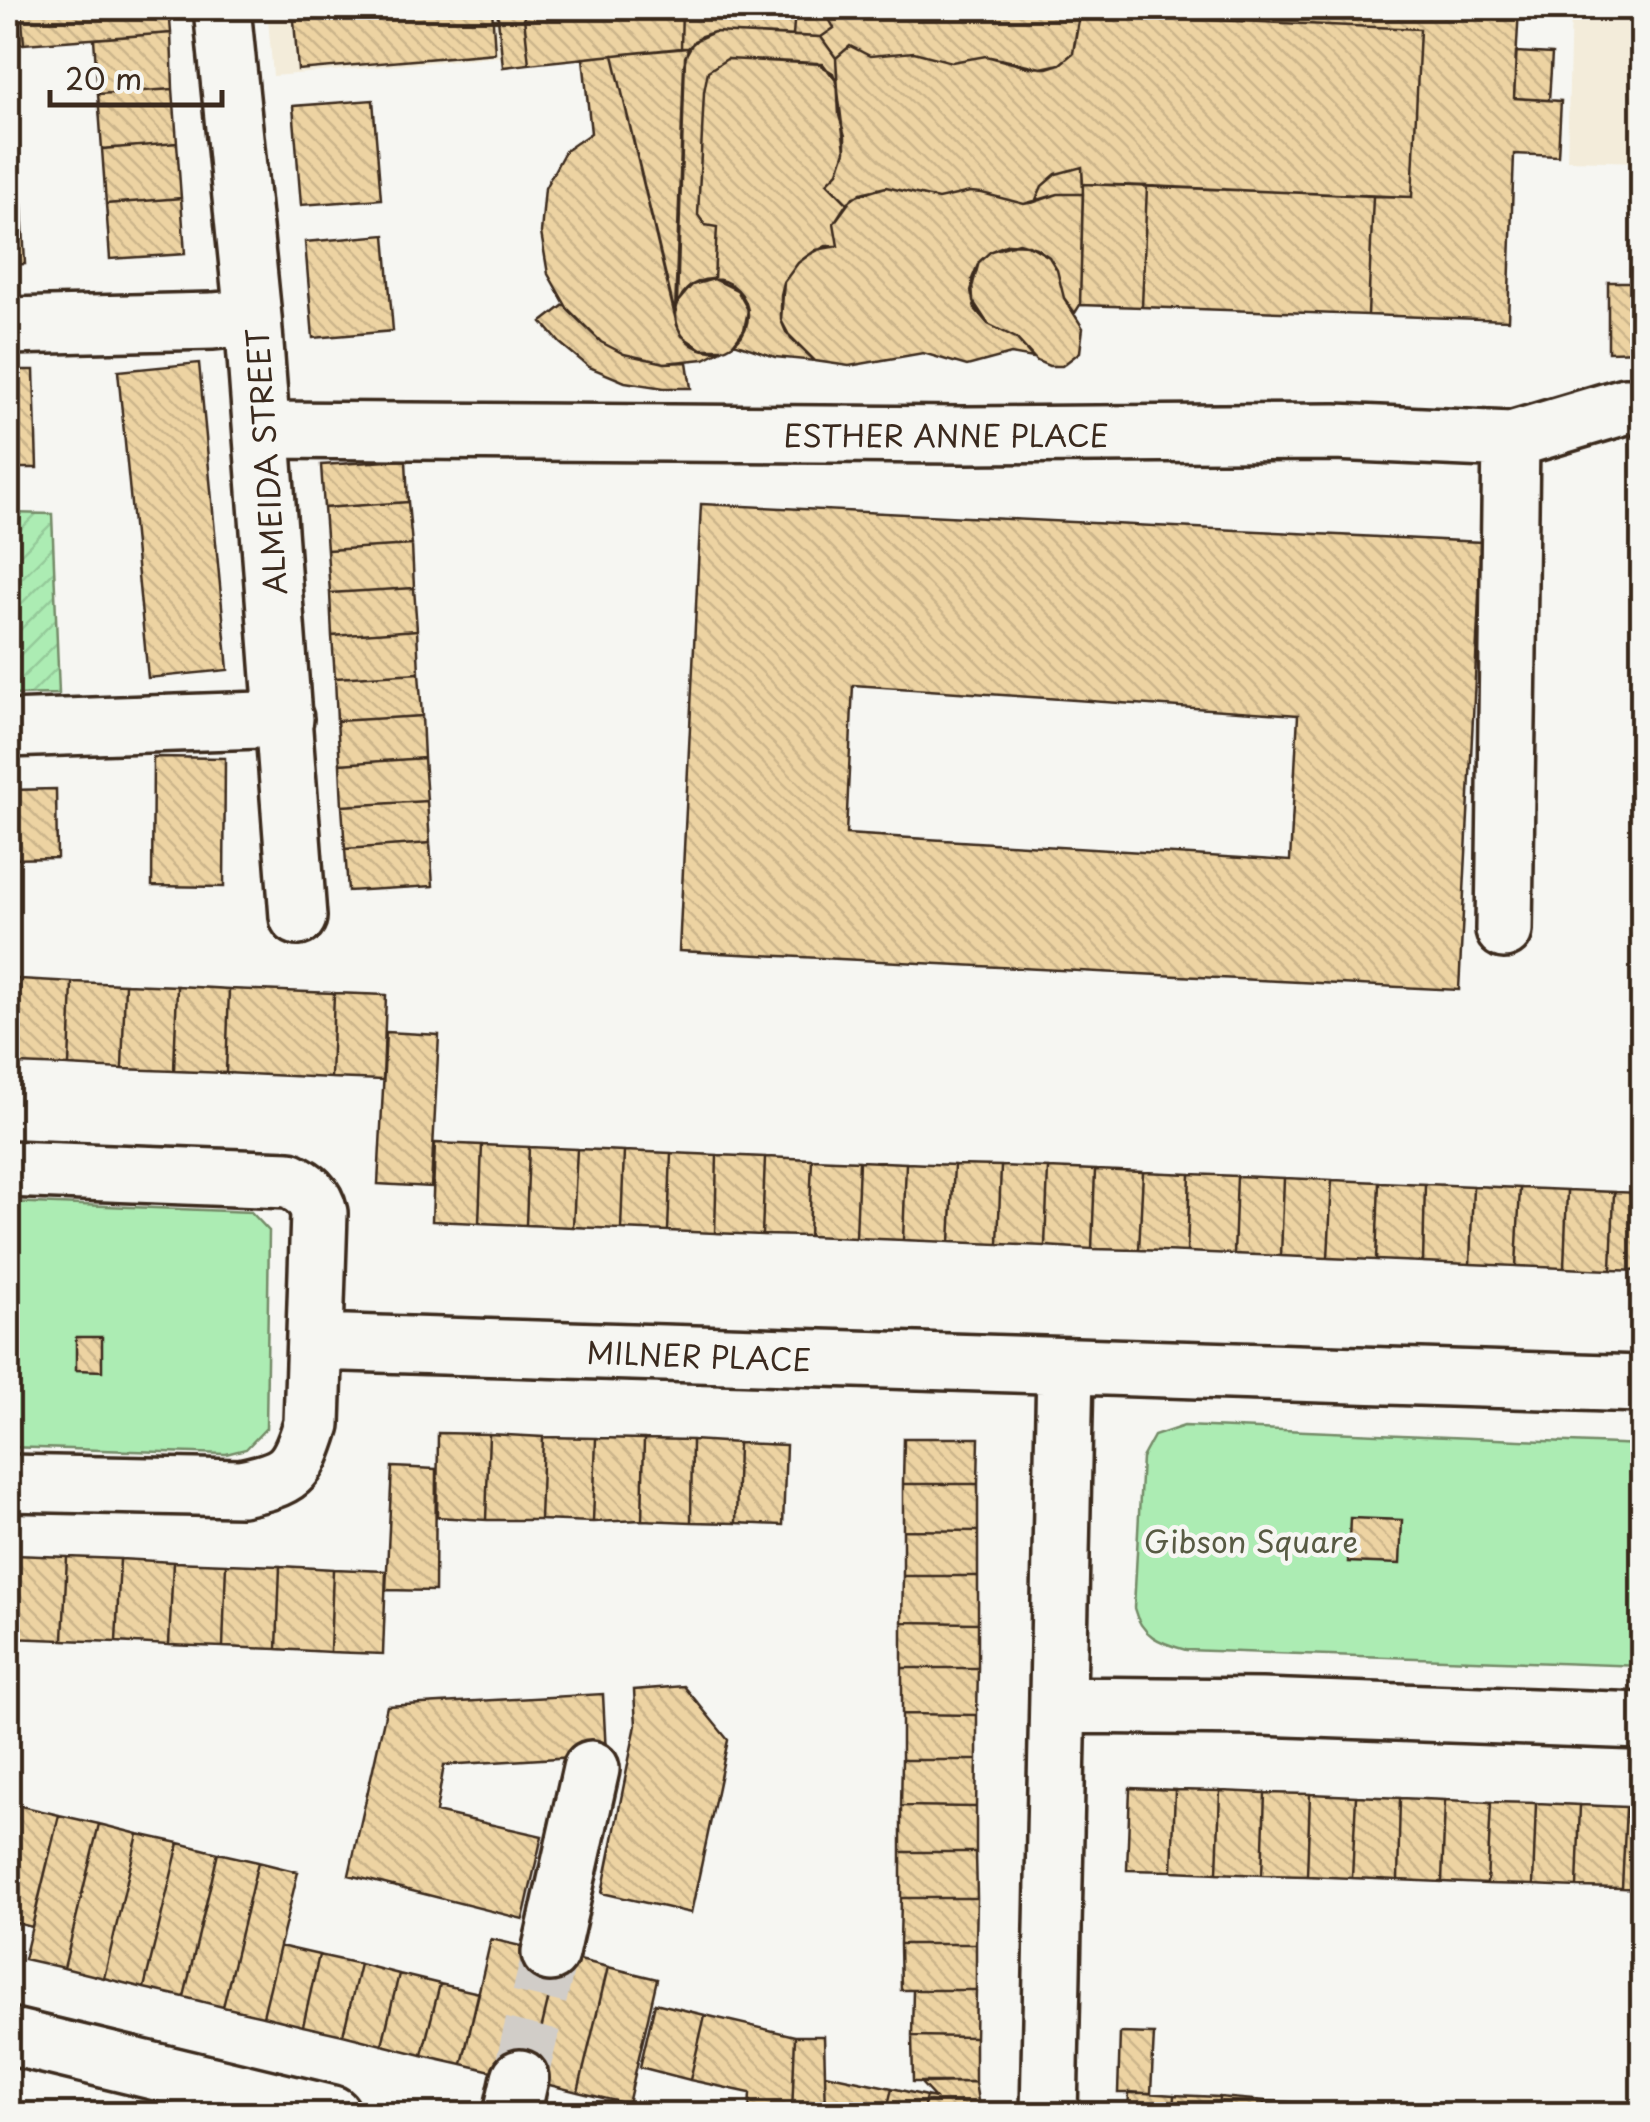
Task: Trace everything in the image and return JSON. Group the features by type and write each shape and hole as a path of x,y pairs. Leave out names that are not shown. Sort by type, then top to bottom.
{"street":[{"name":"ALMEIDA STREET","path":"222,8 254,317 298,917"},
{"path":"8,326 254,317"},
{"name":"ESTHER ANNE PLACE","path":"262,430 964,435 1335,432 1510,440 1634,406"},
{"path":"1504,930 1510,440"},
{"path":"8,729 285,719"},
{"path":"8,1170 288,1180 304,1187 319,1213 312,1424 302,1458 278,1480 241,1488 8,1483"},
{"name":"MILNER PLACE","path":"315,1342 1065,1368"},
{"path":"1050,2114 1065,1368 1642,1384"},
{"path":"1058,1705 1261,1707 1642,1720"},
{"path":"550,1953 591,1769"},
{"path":"8,2036 332,2114"}],"shaded area":[{"path":"267,8 499,8 504,56 273,76"},
{"path":"1571,8 1642,8 1642,162 1567,160"}],"green space":[{"path":"8,513 52,514 59,694 8,695"},
{"path":"8,1202 251,1212 269,1231 266,1428 246,1449 226,1454 8,1447"},
{"name":"Gibson Square","path":"1184,1426 1642,1445 1642,1666 1186,1650 1160,1641 1141,1625 1134,1608 1142,1458 1154,1436"}],"building":[{"path":"8,8 21,8 24,44 8,45"},
{"path":"21,8 169,8 171,33 24,44"},
{"path":"293,8 492,8 495,53 298,70"},
{"path":"497,8 523,8 529,64 503,67"},
{"path":"523,8 682,8 681,48 529,64"},
{"path":"682,8 795,8 793,36 714,32 701,36 688,48 681,48"},
{"path":"795,8 828,8 834,28 821,37 793,36"},
{"path":"828,8 1080,8 1073,53 1060,64 1041,68 986,56 952,62 914,52 870,56 850,46 836,58 821,37 834,28"},
{"path":"1080,8 1519,8 1514,98 1561,101 1558,156 1514,154 1508,320 1368,315 1373,196 1412,197 1420,29 1080,14"},
{"path":"1080,14 1420,29 1412,197 1083,184 1082,167 1056,174 1042,186 1035,202 1024,204 982,193 938,199 886,187 861,193 847,203 827,183 838,172 845,151 836,58 850,46 870,56 914,52 952,62 986,56 1047,68 1060,64 1073,53"},
{"path":"714,32 821,37 836,58 838,89 833,73 817,63 727,59 708,71 698,215 705,225 717,227 714,279 692,285 677,303 685,57 694,41"},
{"path":"171,33 173,89 98,94 94,39"},
{"path":"688,48 684,65 675,314 613,55"},
{"path":"1516,52 1552,54 1549,100 1514,98"},
{"path":"613,55 677,325 682,336 701,349 724,349 704,359 665,363 624,354 601,342 569,311 548,274 541,233 545,188 565,151 591,133 583,58"},
{"path":"727,59 823,64 837,82 845,151 838,172 827,183 847,203 834,223 838,246 816,250 798,263 784,282 781,295 781,320 786,332 815,361 775,357 734,343 744,330 748,310 737,290 714,279 717,227 705,225 698,215 704,92 708,71"},
{"path":"173,89 177,143 102,149 98,94"},
{"path":"373,100 381,199 301,205 293,106"},
{"path":"177,143 181,198 106,204 102,149"},
{"path":"1082,167 1083,194 1058,194 1035,202 1042,186 1056,174"},
{"path":"1083,184 1147,186 1142,307 1080,305"},
{"path":"1147,186 1373,196 1368,315 1142,307"},
{"path":"886,187 938,199 982,193 1024,204 1058,194 1083,194 1080,305 1075,313 1064,298 1057,270 1049,257 1029,245 1008,244 991,251 979,262 972,279 973,301 988,324 1016,338 1033,358 1011,354 967,366 923,353 849,366 815,361 791,339 781,320 784,282 807,256 826,246 838,246 834,223 853,197"},
{"path":"8,188 21,188 25,264 8,265"},
{"path":"181,198 185,254 110,259 106,204"},
{"path":"385,235 393,331 313,338 305,242"},
{"path":"1019,243 1049,257 1057,270 1064,298 1083,328 1080,352 1062,366 1037,361 1016,338 988,324 975,309 971,291 979,262 991,251"},
{"path":"712,279 737,290 748,315 737,340 712,351 687,340 676,315 687,290"},
{"path":"1608,282 1642,282 1642,351 1608,352"},
{"path":"564,305 601,342 624,354 665,363 687,362 691,388 625,382 589,367 542,322"},
{"path":"199,363 228,670 148,678 118,371"},
{"path":"8,370 34,370 37,468 8,468"},
{"path":"406,460 408,502 324,508 321,465"},
{"path":"408,502 412,545 327,550 324,508"},
{"path":"701,504 1482,542 1459,990 679,951","holes":["853,685 1298,715 1290,861 846,834"]},
{"path":"412,545 414,588 330,593 327,550"},
{"path":"414,588 417,630 332,636 330,593"},
{"path":"417,630 419,673 335,678 332,636"},
{"path":"419,673 422,716 337,721 335,678"},
{"path":"422,716 424,758 340,764 337,721"},
{"path":"153,757 225,758 224,887 152,886"},
{"path":"424,758 427,801 342,806 340,764"},
{"path":"56,789 57,858 8,859 8,790"},
{"path":"427,801 430,843 345,849 342,806"},
{"path":"430,843 433,886 348,891 345,849"},
{"path":"8,979 20,979 17,1064 8,1064"},
{"path":"20,979 72,982 69,1066 17,1064"},
{"path":"72,982 125,984 122,1069 69,1066"},
{"path":"125,984 177,986 174,1071 122,1069"},
{"path":"177,986 229,989 226,1073 174,1071"},
{"path":"229,989 334,993 331,1078 226,1073"},
{"path":"334,993 386,995 383,1080 331,1078"},
{"path":"386,1032 439,1035 431,1187 378,1184"},
{"path":"435,1143 482,1145 479,1223 432,1221"},
{"path":"482,1145 529,1147 526,1225 479,1223"},
{"path":"529,1147 577,1149 573,1227 526,1225"},
{"path":"577,1149 624,1151 621,1229 573,1227"},
{"path":"624,1151 671,1153 668,1231 621,1229"},
{"path":"671,1153 717,1155 715,1233 668,1231"},
{"path":"717,1155 765,1157 762,1235 715,1233"},
{"path":"765,1157 812,1159 809,1236 762,1235"},
{"path":"812,1159 859,1161 856,1238 809,1236"},
{"path":"859,1161 906,1163 903,1240 856,1238"},
{"path":"906,1163 954,1165 950,1242 903,1240"},
{"path":"954,1165 1001,1166 998,1244 950,1242"},
{"path":"1001,1166 1048,1168 1045,1246 998,1244"},
{"path":"1048,1168 1095,1170 1092,1249 1045,1246"},
{"path":"1095,1170 1143,1172 1139,1250 1092,1249"},
{"path":"1143,1172 1190,1174 1187,1252 1139,1250"},
{"path":"1190,1174 1237,1176 1234,1254 1187,1252"},
{"path":"1237,1176 1284,1178 1281,1256 1234,1254"},
{"path":"1284,1178 1332,1180 1328,1258 1281,1256"},
{"path":"1332,1180 1379,1182 1376,1260 1328,1258"},
{"path":"1379,1182 1425,1184 1423,1262 1376,1260"},
{"path":"1425,1184 1473,1186 1470,1264 1423,1262"},
{"path":"1473,1186 1520,1188 1516,1266 1470,1264"},
{"path":"1520,1188 1567,1190 1564,1268 1516,1266"},
{"path":"1567,1190 1614,1192 1611,1270 1564,1268"},
{"path":"1614,1192 1642,1193 1642,1271 1611,1270"},
{"path":"76,1337 102,1337 102,1371 76,1370"},
{"path":"438,1433 489,1434 486,1520 437,1517"},
{"path":"489,1434 543,1437 540,1520 486,1520"},
{"path":"543,1437 596,1438 593,1522 540,1520"},
{"path":"596,1438 644,1439 642,1520 593,1522"},
{"path":"904,1438 979,1438 978,1484 903,1484"},
{"path":"644,1439 692,1440 691,1522 642,1520"},
{"path":"692,1440 738,1443 736,1523 691,1522"},
{"path":"738,1443 786,1445 783,1525 736,1523"},
{"path":"392,1467 436,1469 435,1591 386,1590"},
{"path":"903,1484 978,1484 978,1531 903,1530"},
{"path":"1350,1518 1402,1520 1400,1564 1348,1562"},
{"path":"903,1530 978,1531 978,1576 903,1576"},
{"path":"8,1554 14,1555 10,1638 8,1638"},
{"path":"14,1555 67,1557 63,1640 10,1638"},
{"path":"67,1557 120,1559 116,1642 63,1640"},
{"path":"120,1559 173,1562 169,1645 116,1642"},
{"path":"173,1562 226,1564 223,1647 169,1645"},
{"path":"226,1564 280,1566 277,1649 223,1647"},
{"path":"280,1566 333,1569 330,1652 277,1649"},
{"path":"333,1569 386,1571 383,1654 330,1652"},
{"path":"903,1576 978,1576 978,1623 902,1622"},
{"path":"902,1622 978,1623 978,1668 902,1668"},
{"path":"902,1668 978,1668 977,1715 902,1714"},
{"path":"684,1686 728,1740 691,1913 602,1893 636,1725 634,1690"},
{"path":"603,1694 606,1755 444,1765 436,1812 542,1836 523,1919 349,1875 387,1706"},
{"path":"902,1714 977,1715 977,1760 902,1760"},
{"path":"902,1760 977,1760 976,1807 901,1806"},
{"path":"1130,1788 1175,1790 1172,1871 1127,1870"},
{"path":"1175,1790 1220,1791 1217,1873 1172,1871"},
{"path":"1220,1791 1265,1793 1262,1875 1217,1873"},
{"path":"1265,1793 1310,1794 1307,1876 1262,1875"},
{"path":"1310,1794 1356,1796 1352,1878 1307,1876"},
{"path":"1356,1796 1400,1798 1398,1880 1352,1878"},
{"path":"1400,1798 1445,1800 1442,1882 1398,1880"},
{"path":"1445,1800 1491,1802 1487,1884 1442,1882"},
{"path":"1491,1802 1536,1803 1533,1885 1487,1884"},
{"path":"8,1803 59,1815 32,1927 8,1921"},
{"path":"1536,1803 1580,1805 1577,1887 1533,1885"},
{"path":"1580,1805 1626,1807 1622,1888 1577,1887"},
{"path":"901,1806 976,1807 976,1852 901,1852"},
{"path":"1626,1807 1642,1808 1642,1889 1622,1888"},
{"path":"59,1815 99,1824 64,1968 24,1959"},
{"path":"99,1824 138,1834 104,1978 64,1968"},
{"path":"138,1834 179,1843 144,1988 104,1978"},
{"path":"179,1843 218,1853 184,1997 144,1988"},
{"path":"901,1852 976,1852 977,1898 901,1898"},
{"path":"218,1853 258,1862 223,2007 184,1997"},
{"path":"258,1862 298,1872 263,2016 223,2007"},
{"path":"901,1898 977,1898 976,1944 900,1944"},
{"path":"491,1939 559,1955 529,2080 462,2064"},
{"path":"900,1944 976,1944 976,1990 901,1990"},
{"path":"280,1946 319,1955 303,2026 263,2016"},
{"path":"319,1955 360,1964 343,2035 303,2026"},
{"path":"559,1955 608,1967 578,2092 529,2080"},
{"path":"360,1964 399,1974 382,2045 343,2035"},
{"path":"608,1967 657,1979 628,2104 578,2092"},
{"path":"399,1974 440,1984 422,2055 382,2045"},
{"path":"440,1984 479,1993 462,2064 422,2055"},
{"path":"913,1990 976,1990 975,2037 912,2036"},
{"path":"655,2003 705,2015 690,2080 640,2067"},
{"path":"705,2015 795,2036 792,2114 749,2114 750,2093 690,2080"},
{"path":"1120,2033 1154,2034 1151,2093 1118,2093"},
{"path":"795,2036 824,2036 826,2114 792,2114"},
{"path":"912,2036 975,2037 975,2082 913,2082"},
{"path":"825,2074 892,2088 886,2114 826,2114"},
{"path":"975,2082 980,2114 922,2114 926,2096 935,2098 921,2083"},
{"path":"892,2088 926,2096 922,2114 886,2114"},
{"path":"1129,2092 1174,2095 1173,2114 1128,2114"},
{"path":"1174,2095 1219,2097 1218,2114 1173,2114"},
{"path":"1219,2097 1264,2101 1264,2114 1218,2114"},
{"path":"1264,2101 1309,2103 1308,2114 1264,2114"},
{"path":"1309,2103 1354,2106 1354,2114 1308,2114"},
{"path":"1354,2106 1399,2109 1399,2114 1354,2114"},
{"path":"1399,2109 1445,2112 1445,2114 1399,2114"}],"tunnel":[{"path":"520,2078 550,1953"}]}
